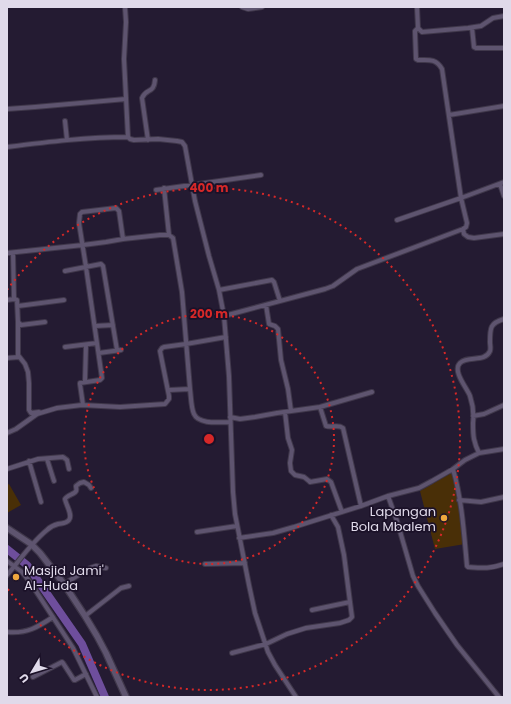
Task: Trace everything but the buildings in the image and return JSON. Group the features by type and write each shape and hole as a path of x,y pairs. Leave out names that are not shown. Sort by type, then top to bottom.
{"main road":[{"path":"7,528 40,553 64,584 85,616 106,653 126,697"}],"street":[{"path":"125,7 126,22 124,59 128,137"},
{"path":"242,7 248,9 262,7"},
{"path":"224,316 326,289 333,286 356,270 466,227 467,223 461,198 442,69 438,62 416,59 415,31 418,28 417,7"},
{"path":"418,28 422,32 472,28 481,26 493,18 504,16"},
{"path":"472,28 474,47 504,48"},
{"path":"148,140 142,98 144,94 154,88 155,80"},
{"path":"7,108 126,99"},
{"path":"449,115 504,106"},
{"path":"65,121 67,140"},
{"path":"7,147 67,140 128,137 134,140 180,141 184,144 187,152 192,184 209,256 219,290 224,316 228,369 233,492 237,526 244,563 253,606 268,652 296,697"},
{"path":"156,190 262,175"},
{"path":"397,220 502,183 504,196"},
{"path":"164,188 169,235 173,238 182,292 190,389 194,412 198,419 205,422 230,422"},
{"path":"83,406 80,382 99,380 102,378 79,223 80,214 82,212 114,207 116,208 119,211 123,239"},
{"path":"463,229 464,234 471,238 504,234"},
{"path":"7,253 169,235"},
{"path":"14,252 14,299 17,300 18,306 17,340 19,357 25,364 28,372 29,410 31,413 70,406 120,407 164,404 170,396 160,351 162,348 164,346 226,337"},
{"path":"65,271 101,264 103,266 113,325 119,350 99,353"},
{"path":"219,290 273,280 280,301"},
{"path":"7,300 14,299"},
{"path":"18,306 64,300"},
{"path":"266,305 269,324 278,329 281,360 288,389 291,411"},
{"path":"479,453 474,439 473,416 469,395 458,371 459,364 463,360 480,358 488,354 490,351 490,329 492,324 504,319"},
{"path":"18,322 21,325 45,322"},
{"path":"95,326 113,325"},
{"path":"65,347 97,344"},
{"path":"85,381 86,345"},
{"path":"7,358 19,357"},
{"path":"169,390 190,389"},
{"path":"230,417 240,419 320,407 372,392"},
{"path":"473,416 484,414 504,405"},
{"path":"320,407 326,426 340,426 343,428 361,506"},
{"path":"7,433 16,429 32,417 42,412"},
{"path":"285,412 288,438 292,450 290,463 291,472 295,475 304,476 310,482 327,479 331,482 342,512"},
{"path":"239,538 273,533 361,506 388,496 414,490 432,481 468,458 479,453 504,449"},
{"path":"47,458 54,481"},
{"path":"7,468 38,459 65,458 70,469"},
{"path":"30,461 41,502"},
{"path":"452,469 457,483 467,566 490,568 504,564"},
{"path":"7,575 42,533 57,524 67,523 69,521 70,516 65,499 76,491 76,486 84,482 91,488"},
{"path":"388,496 418,586 457,645 499,697"},
{"path":"459,500 481,502 504,497"},
{"path":"232,653 266,644 287,634 306,628 340,623 352,617 344,554 338,527 331,515"},
{"path":"197,532 237,526"},
{"path":"7,561 26,576 54,617 80,659 97,697"},
{"path":"205,564 244,563"},
{"path":"64,584 90,568 96,566 106,568"},
{"path":"85,616 121,588 129,586"},
{"path":"312,610 350,602"},
{"path":"7,632 18,632 31,629 54,617"},
{"path":"33,677 62,662 74,680 86,674"}],"shaded area":[{"name":"Lapangan Bola Mbalem","path":"453,472 465,544 435,549 420,491"},
{"path":"9,484 21,505 7,513 7,485"}],"waterway":[{"path":"7,549 27,565 82,644 105,697"}],"place":[{"name":"Lapangan Bola Mbalem","path":"444,518"},
{"name":"Masjid Jami' Al-Huda","path":"16,577"}]}
